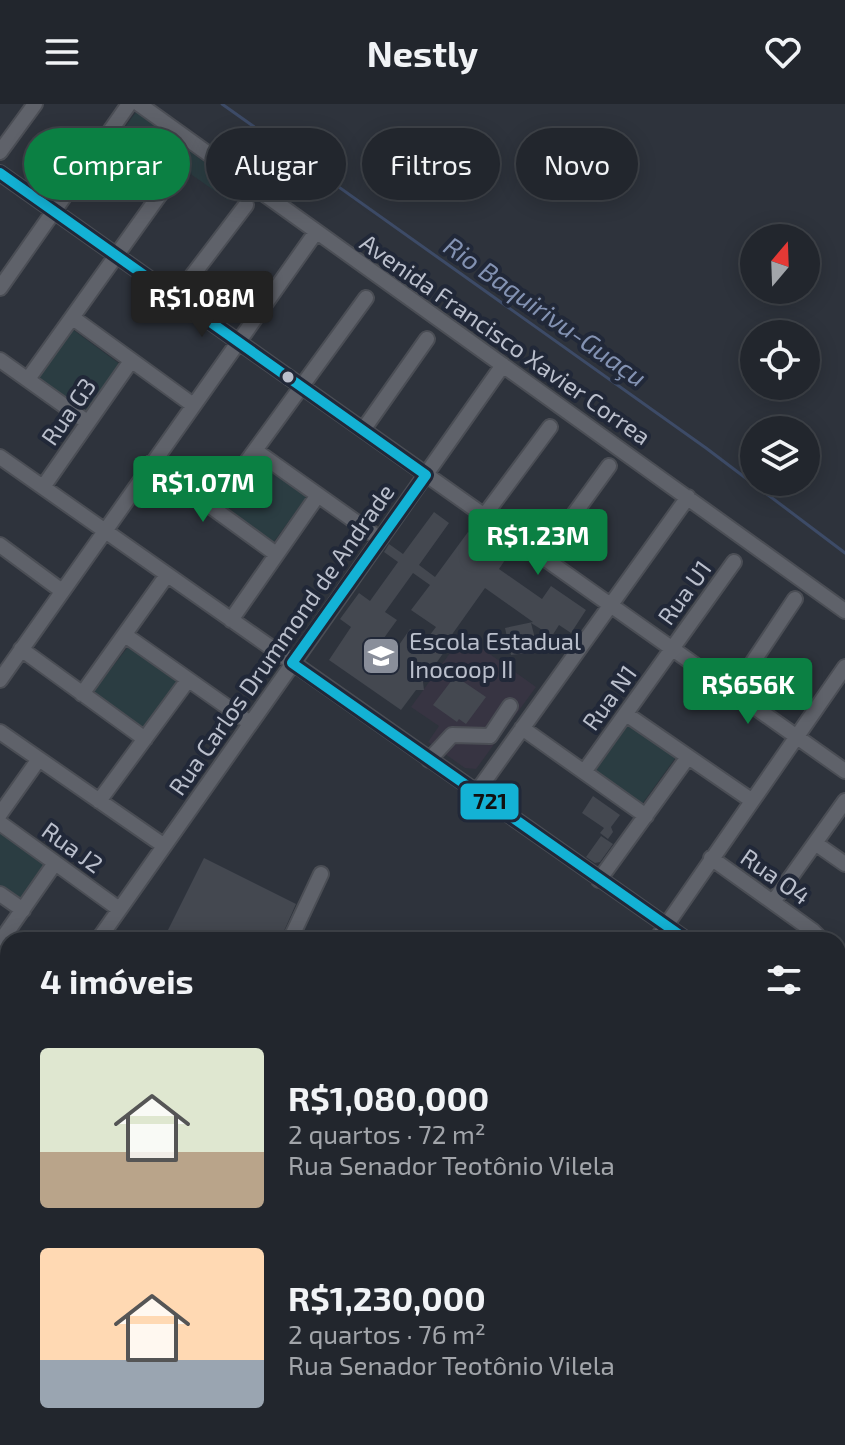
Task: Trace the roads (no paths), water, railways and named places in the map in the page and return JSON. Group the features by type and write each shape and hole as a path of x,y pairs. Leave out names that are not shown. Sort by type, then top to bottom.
{"street":[{"path":"0,152 35,104"},
{"path":"3,278 129,104"},
{"name":"Avenida Francisco Xavier Correa","path":"139,104 845,611"},
{"path":"0,173 845,771"},
{"path":"28,379 156,200"},
{"path":"176,297 246,205"},
{"path":"0,680 316,232"},
{"path":"213,508 366,298"},
{"path":"73,318 193,405"},
{"path":"363,430 427,339"},
{"path":"0,360 87,422"},
{"name":"Rua G3","path":"43,487 131,361"},
{"name":"Rua Carlos Drummond de Andrade","path":"103,932 503,365"},
{"path":"484,516 550,427"},
{"path":"256,451 380,539"},
{"path":"0,457 675,932"},
{"path":"151,463 276,554"},
{"path":"543,557 609,466"},
{"path":"231,620 318,495"},
{"path":"476,793 688,497"},
{"path":"0,545 62,591"},
{"name":"Rua U1","path":"672,648 734,562"},
{"path":"82,694 167,575"},
{"path":"733,692 795,599"},
{"path":"125,635 250,723"},
{"name":"Rua N1","path":"584,772 672,648"},
{"path":"21,649 145,739"},
{"path":"662,932 845,667"},
{"path":"99,801 188,680"},
{"path":"429,760 452,735 490,736 510,706"},
{"path":"626,714 751,800"},
{"path":"522,728 646,816"},
{"path":"0,732 163,845"},
{"path":"599,880 688,757"},
{"path":"0,814 39,759"},
{"path":"773,902 845,801"},
{"name":"Rua J2","path":"0,823 119,909"},
{"path":"815,843 845,864"},
{"name":"Rua O4","path":"711,858 813,932"},
{"path":"7,932 55,863"},
{"path":"294,932 321,874"},
{"path":"0,894 23,910"}],"waterway":[{"name":"Rio Baquirivu-Guaçu","path":"222,104 706,448 845,553"}],"place":[{"name":"Escola Estadual Inocoop II","path":"381,656"}]}
